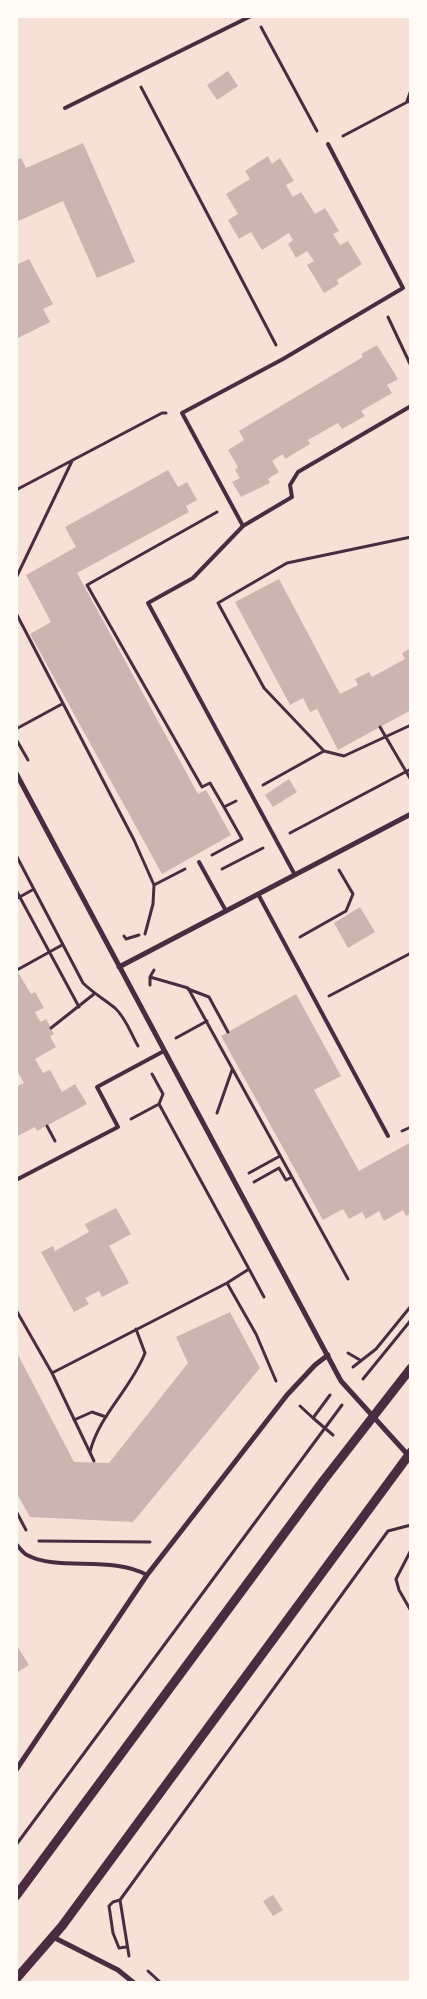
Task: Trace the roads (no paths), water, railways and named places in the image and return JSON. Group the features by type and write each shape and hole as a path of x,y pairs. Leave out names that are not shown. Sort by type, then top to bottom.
{"street":[{"path":"16,773 341,1381 372,1418 410,1456 52,1937 16,1979"},
{"path":"119,967 411,814"},
{"path":"16,1770 147,1574 265,1423 315,1365 328,1355"},
{"path":"16,1896 411,1368"},
{"path":"52,1937 118,1970 134,1983"}],"lane":[{"path":"65,108 251,16"},
{"path":"243,526 182,413 283,359 403,288 328,144"},
{"path":"295,875 148,603 193,578 243,526 292,497 290,486 298,472 411,406"},
{"path":"199,862 226,911"},
{"path":"258,894 388,1136"},
{"path":"16,1180 118,1127 97,1087 164,1051"},
{"path":"16,1544 26,1554 44,1560 134,1567 147,1574"}]}
